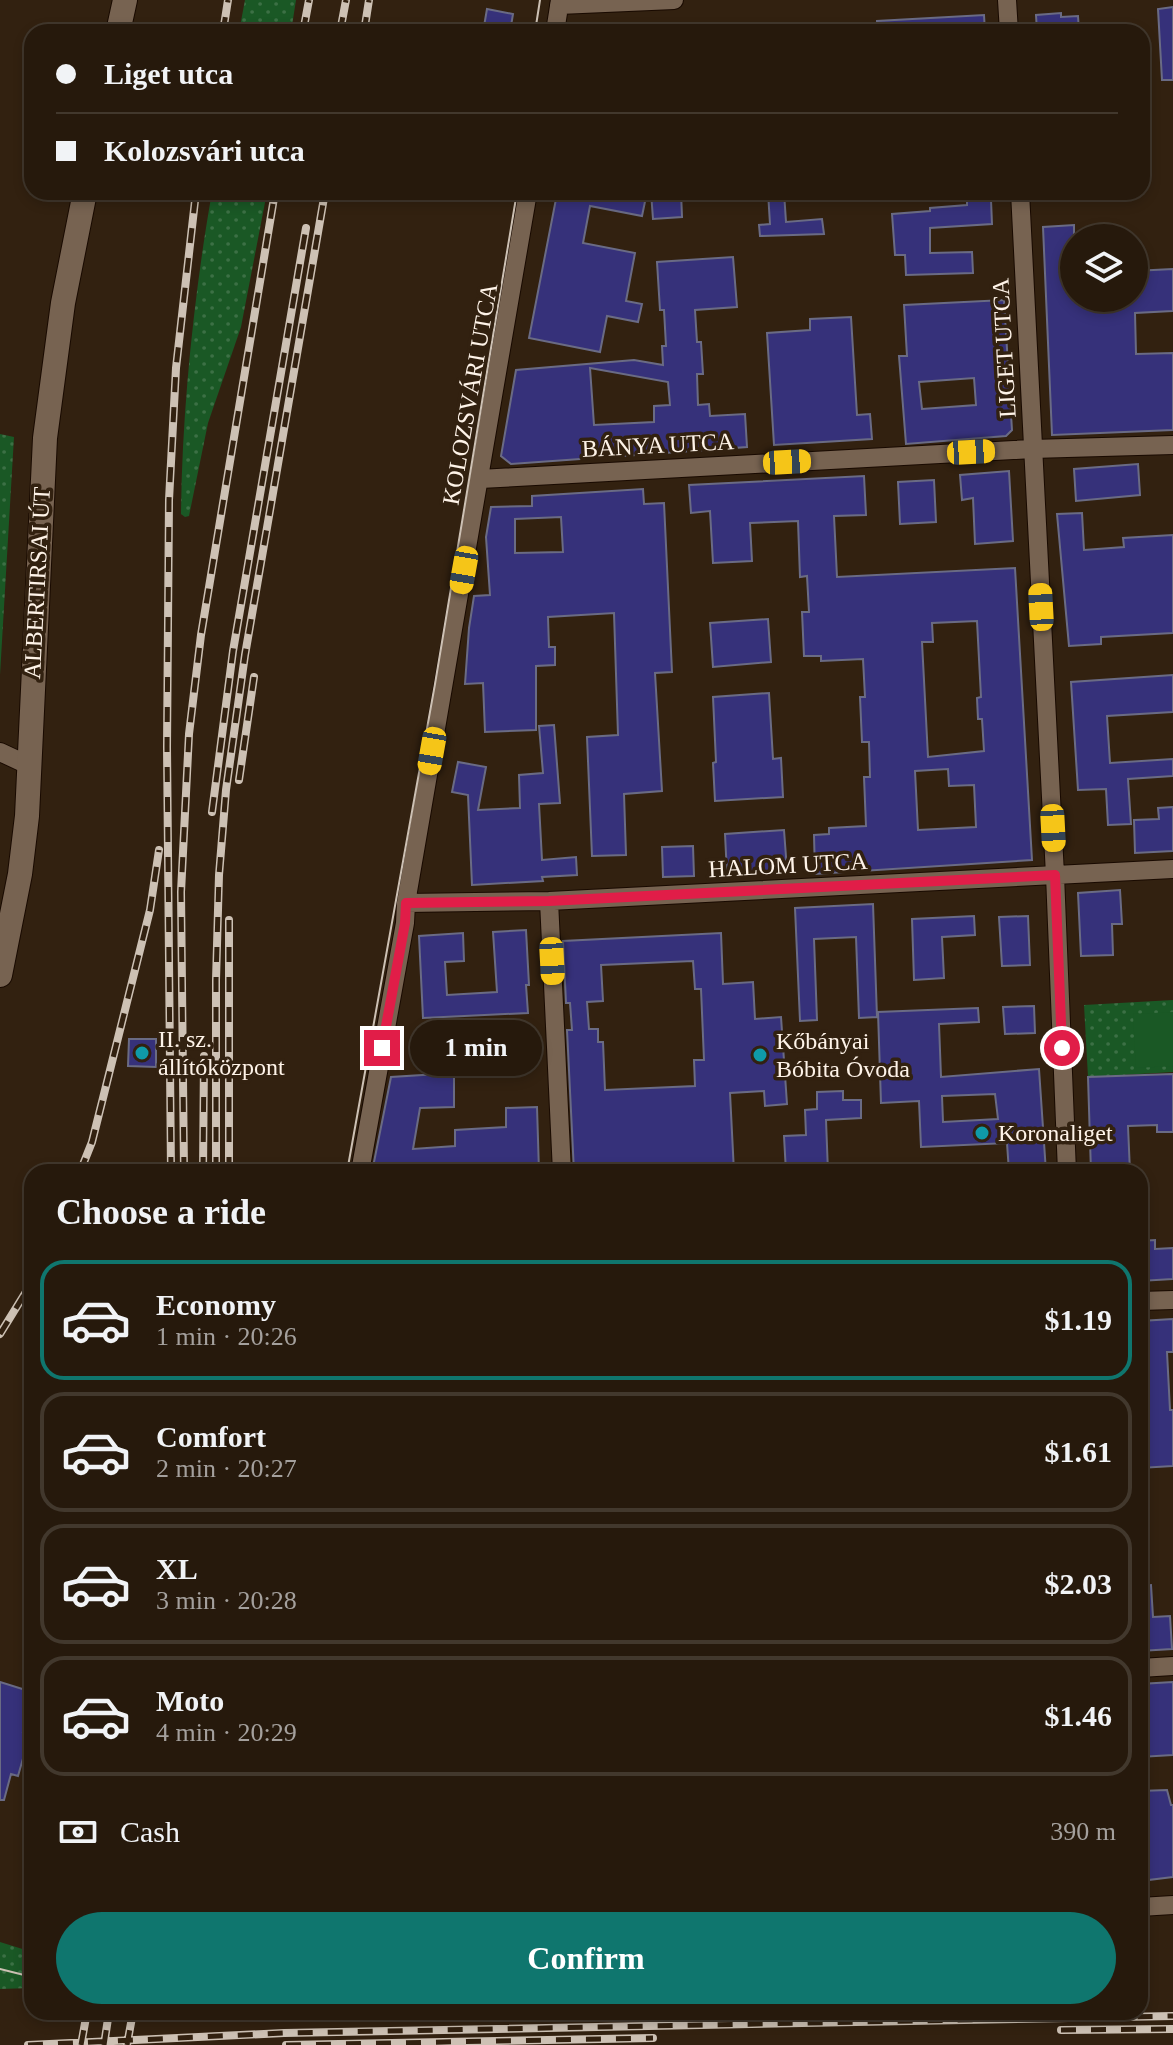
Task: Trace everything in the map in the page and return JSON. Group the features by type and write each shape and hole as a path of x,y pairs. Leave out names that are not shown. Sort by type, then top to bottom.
{"street":[{"path":"120,24 125,0"},
{"path":"556,24 560,3 674,0"},
{"path":"1007,0 1008,24"},
{"name":"ALBERTIRSAI ÚT","path":"0,975 20,874 27,816 45,438 63,303 83,200"},
{"name":"KOLOZSVÁRI UTCA","path":"361,1164 527,200"},
{"name":"LIGET UTCA","path":"1020,200 1067,1164"},
{"name":"BÁNYA UTCA","path":"480,479 1032,449 1173,445"},
{"path":"0,752 28,765"},
{"name":"HALOM UTCA","path":"406,903 549,901 1173,869"},
{"path":"549,901 562,1164"},
{"path":"1148,1301 1173,1300"},
{"path":"1148,1668 1173,1666"},
{"path":"1148,1907 1173,1905"}],"green space":[{"path":"245,0 296,0 292,24 240,24"},
{"path":"211,200 265,200 241,327 208,423 189,516 185,517 181,514 182,474 200,271"},
{"path":"0,434 14,437 0,675"},
{"path":"1173,1000 1173,1072 1088,1077 1084,1005"},
{"path":"1173,1012 1173,1066 1136,1068 1133,1014"},
{"path":"0,1942 24,1950 24,1988 0,1989"}],"building":[{"path":"1173,7 1173,80 1162,80 1158,9"},
{"path":"487,9 513,14 511,24 484,24"},
{"path":"1061,13 1061,17 1078,16 1078,24 1037,24 1036,15"},
{"path":"984,15 985,24 877,24 877,21"},
{"path":"556,200 645,200 642,216 590,206 583,243 635,253 626,301 642,304 638,322 607,316 600,352 529,338"},
{"path":"652,200 681,200 682,217 653,219"},
{"path":"768,200 785,200 786,222 822,219 824,234 760,236 759,225 770,224"},
{"path":"991,200 992,224 930,228 930,253 972,252 973,273 906,275 905,255 895,255 892,214"},
{"path":"1060,226 1060,312 1148,312 1148,270 1173,269 1173,311 1135,313 1136,354 1173,353 1173,430 1052,435 1043,227"},
{"path":"733,257 737,307 695,310 703,374 697,374 698,405 709,404 710,416 745,414 747,447 511,464 501,456 516,370 634,360 663,365 662,346 666,346 664,310 660,310 657,262","holes":["590,368 668,382 670,405 654,406 654,422 594,425"]},
{"path":"1004,300 1012,430 1006,436 906,444 899,356 907,356 904,305","holes":["974,378 976,405 922,409 919,382"]},
{"path":"851,317 857,415 870,414 872,439 774,445 767,333 810,330 810,319"},
{"path":"1138,464 1140,495 1076,501 1074,469"},
{"path":"1009,471 1013,541 975,544 973,498 962,500 960,475"},
{"path":"864,476 866,515 834,516 837,577 1015,568 1032,860 815,874 814,835 829,834 829,828 866,826 864,777 870,777 869,742 862,742 860,697 865,697 863,659 821,661 821,656 804,656 802,612 809,612 807,576 800,577 798,521 750,523 752,561 713,563 710,511 691,513 689,485","holes":["977,621 981,697 977,698 978,719 982,719 984,751 928,757 922,642 933,642 932,623","948,769 949,786 974,785 976,827 918,830 915,771"]},
{"path":"934,480 936,522 900,524 898,482"},
{"path":"643,489 644,504 664,503 672,672 655,673 662,791 624,794 626,855 592,856 587,737 618,735 614,613 548,617 549,647 555,647 555,665 536,666 536,730 485,732 483,683 465,684 474,596 490,595 486,537 491,507 532,506 532,496","holes":["561,517 563,552 515,553 515,519"]},
{"path":"1082,513 1084,550 1124,547 1123,538 1173,535 1173,633 1101,637 1101,644 1069,646 1057,514"},
{"path":"768,619 771,662 713,667 710,623"},
{"path":"1173,675 1173,712 1107,716 1110,763 1173,759 1173,776 1128,779 1131,824 1108,825 1106,789 1078,790 1071,682"},
{"path":"769,693 773,759 781,758 783,797 715,801 713,697"},
{"path":"554,725 560,803 539,804 542,860 576,857 577,875 542,877 543,881 472,885 468,795 452,792 458,762 486,767 478,810 520,808 519,775 543,773 539,726"},
{"path":"1173,807 1173,851 1135,853 1134,820 1159,819 1158,808"},
{"path":"784,830 787,870 727,874 725,834"},
{"path":"693,846 694,876 663,877 662,847"},
{"path":"1120,890 1122,924 1112,924 1113,955 1081,956 1078,893"},
{"path":"873,904 877,1017 859,1018 856,937 814,939 817,1020 800,1021 795,908"},
{"path":"974,916 975,935 942,937 944,978 914,980 912,919"},
{"path":"1028,916 1030,965 1002,966 999,917"},
{"path":"526,930 528,1013 423,1018 419,936 463,933 464,961 445,962 447,995 497,992 493,932"},
{"path":"721,933 723,984 753,982 755,1019 781,1017 787,1104 765,1106 764,1091 730,1093 734,1164 574,1164 567,1030 572,1030 570,1003 566,1003 563,941","holes":["693,961 695,989 701,989 704,1060 694,1060 695,1086 605,1090 603,1042 598,1042 598,1029 589,1029 587,1002 603,1001 601,965"]},
{"path":"1034,1006 1035,1033 1005,1034 1003,1007"},
{"path":"978,1008 979,1022 939,1024 941,1077 1039,1069 1045,1164 1008,1164 1007,1143 921,1147 919,1101 881,1103 878,1012","holes":["995,1094 998,1119 943,1122 942,1096"]},
{"name":"II. sz. állítóközpont","path":"129,1039 156,1039 156,1067 128,1066"},
{"path":"512,1048 514,1072 454,1077 454,1107 420,1108 413,1149 455,1146 455,1130 506,1127 506,1108 537,1107 539,1164 374,1164 391,1077 438,1074 436,1054"},
{"path":"1173,1074 1173,1132 1157,1132 1157,1125 1128,1126 1130,1164 1091,1164 1088,1077"},
{"path":"843,1091 843,1100 861,1100 861,1118 826,1120 828,1164 786,1164 784,1136 806,1135 805,1110 817,1109 817,1092"},
{"path":"1148,1240 1155,1240 1155,1249 1173,1248 1173,1279 1148,1281"},
{"path":"1173,1319 1173,1352 1167,1352 1170,1410 1173,1410 1173,1466 1148,1468 1148,1321"},
{"path":"1148,1585 1151,1585 1153,1617 1170,1616 1172,1649 1148,1650"},
{"path":"0,1682 24,1690 24,1755 18,1776 11,1774 4,1800 0,1800"},
{"path":"1173,1682 1173,1755 1148,1757 1148,1684"},
{"path":"1167,1790 1173,1805 1173,1877 1148,1880 1148,1791"}],"tram line":[{"path":"536,24 540,0"},
{"path":"348,1164 435,684 516,200"},
{"path":"0,1969 24,1975"}],"railway":[{"path":"224,24 228,0"},
{"path":"304,24 309,0"},
{"path":"342,24 346,0"},
{"path":"365,24 369,0"},
{"path":"171,1164 167,747 169,500 176,368 195,200"},
{"path":"184,1164 181,892 189,734 201,635 274,200"},
{"path":"216,1164 216,980 219,875 226,790 245,655 324,200"},
{"path":"212,812 233,651 306,228"},
{"path":"239,780 254,677"},
{"path":"83,1164 92,1142 150,910 159,850"},
{"path":"229,920 229,1164"},
{"path":"203,1164 204,1056"},
{"path":"0,1334 24,1295"},
{"path":"1148,2016 1173,2016"},
{"path":"81,2045 86,2020"},
{"path":"104,2045 108,2020"},
{"path":"127,2045 132,2020"},
{"path":"28,2045 284,2033 964,2020"},
{"path":"1061,2030 1173,2029"},
{"path":"286,2045 653,2038"}],"place":[{"name":"II. sz. állítóközpont","path":"142,1053"},
{"name":"Kőbányai Bóbita Óvoda","path":"760,1055"},
{"name":"Koronaliget","path":"982,1133"}],"route":[{"path":"382,1048 406,903 549,901 1055,875 1062,1048"}]}
